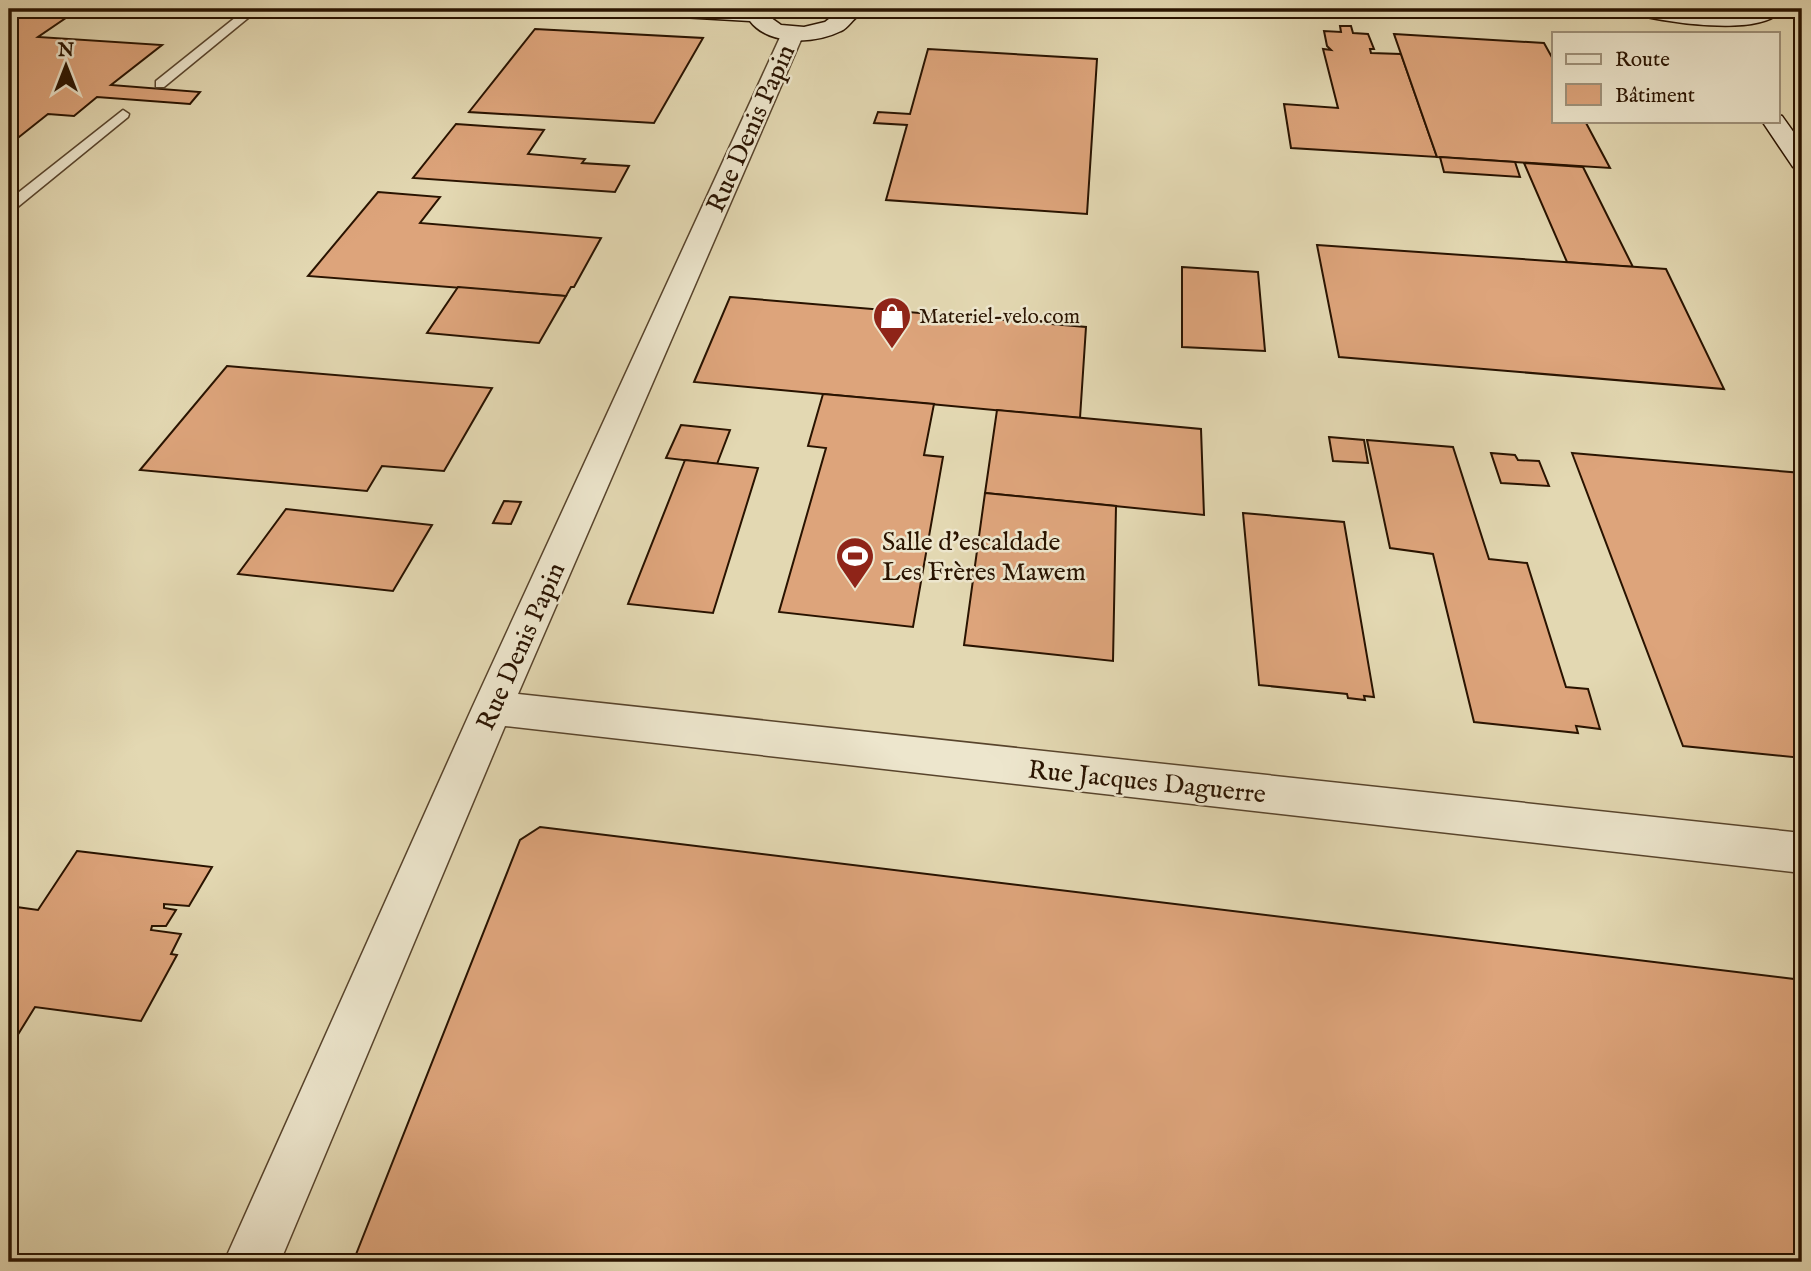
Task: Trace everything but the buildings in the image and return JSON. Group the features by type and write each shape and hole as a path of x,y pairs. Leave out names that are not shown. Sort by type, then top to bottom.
{"street":[{"path":"648,9 758,12 759,21 766,27 793,33 815,33 834,28 847,20 850,10 945,9"},
{"path":"1635,9 1737,26 1773,9"},
{"path":"1670,16 1691,32"},
{"name":"Rue Denis Papin","path":"252,1262 492,708 793,33"},
{"path":"1775,122 1802,162"},
{"name":"Rue Jacques Daguerre","path":"492,708 1802,853"}],"lane":[{"path":"160,84 253,9"},
{"path":"9,207 123,114"}],"place":[{"name":"Materiel-velo.com","path":"892,350"},
{"name":"Salle d'escaldade Les Frères Mawem","path":"855,590"}]}
